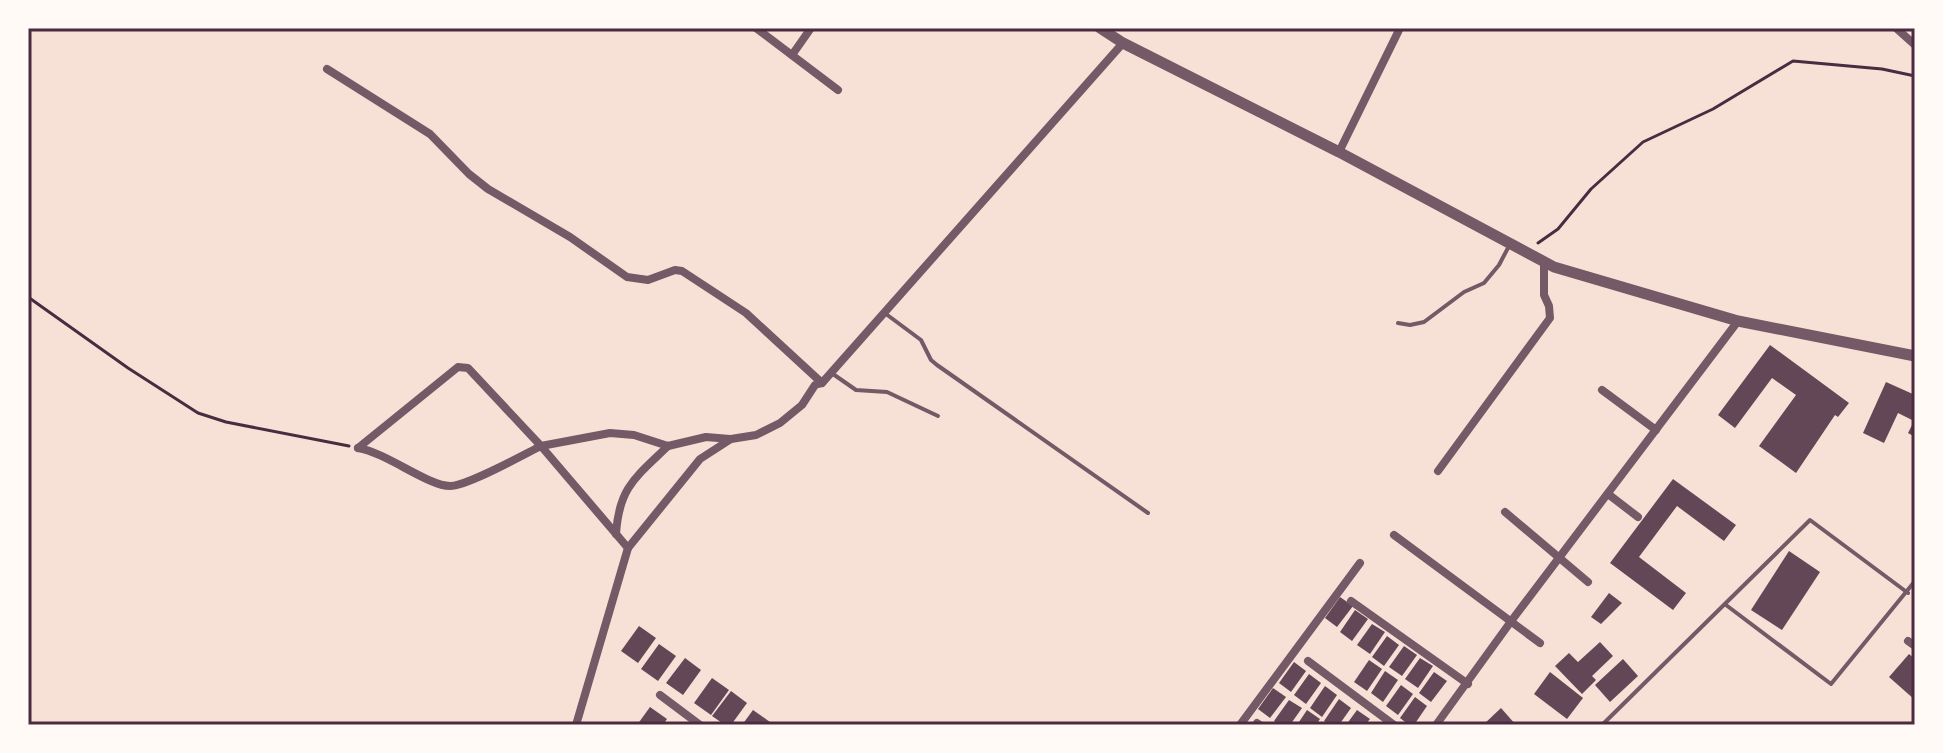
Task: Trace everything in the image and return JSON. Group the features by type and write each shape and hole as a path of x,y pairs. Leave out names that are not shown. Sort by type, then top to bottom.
{"street":[{"path":"756,28 838,90"},
{"path":"792,55 811,28"},
{"path":"1100,28 1123,43 1339,152 1544,262 1738,321 1915,356"},
{"path":"1339,152 1400,28"},
{"path":"1896,28 1915,45"},
{"path":"358,448 392,459 433,482 451,486 541,446 610,433 634,435 668,446 706,437 731,439 756,435 780,423 802,405 815,385 822,383 1123,43"},
{"path":"327,69 430,134 488,189 570,237 627,277 648,280 675,270 682,271 746,313 822,383"},
{"path":"1438,471 1550,318 1544,295 1544,262"},
{"path":"1436,725 1738,321"},
{"path":"358,448 463,366 507,406 628,548"},
{"path":"1602,390 1656,430"},
{"path":"576,725 628,548 700,459 731,439"},
{"path":"616,534 617,510 626,488 668,446"},
{"path":"1608,494 1638,517"},
{"path":"1505,512 1588,582"},
{"path":"1394,535 1540,643"},
{"path":"1240,725 1360,563"},
{"path":"1351,601 1468,684"},
{"path":"1308,661 1394,725"},
{"path":"660,695 700,725"}],"lane":[{"path":"1398,323 1410,325 1424,322 1456,297 1484,283 1499,265 1510,244"},
{"path":"884,312 921,340 937,365 1148,513"},
{"path":"831,372 856,390 887,392 938,416"},
{"path":"1602,725 1810,520 1908,593"},
{"path":"1726,605 1831,684 1915,581"}],"path":[{"path":"1525,252 1558,229 1591,189 1643,142 1713,109 1793,61 1882,69 1915,76"},
{"path":"28,297 198,413 226,422 358,448"}],"building":[{"path":"1770,345 1849,403 1838,417 1835,415 1796,473 1759,446 1796,395 1772,378 1735,428 1718,415"},
{"path":"1886,382 1915,395 1915,437 1908,433 1914,421 1898,413 1884,443 1863,433"},
{"path":"1673,479 1736,525 1724,541 1677,506 1639,557 1686,593 1673,610 1610,563"},
{"path":"1789,551 1820,572 1782,630 1751,610"},
{"path":"1609,593 1622,603 1601,624 1591,617"},
{"path":"1340,597 1353,606 1337,627 1325,618"},
{"path":"1355,610 1368,619 1352,641 1340,632"},
{"path":"1372,624 1385,632 1370,654 1357,645"},
{"path":"639,626 656,638 638,663 621,651"},
{"path":"1387,636 1399,645 1384,666 1372,657"},
{"path":"1600,642 1613,656 1592,676 1596,680 1582,694 1555,666 1569,653 1578,662"},
{"path":"659,644 676,656 658,681 641,669"},
{"path":"1404,646 1417,655 1402,676 1389,667"},
{"path":"1909,654 1915,659 1915,700 1889,677"},
{"path":"685,658 701,670 683,695 666,683"},
{"path":"1420,658 1433,666 1418,688 1405,679"},
{"path":"1623,659 1638,676 1610,702 1595,685"},
{"path":"1369,660 1382,669 1367,691 1354,682"},
{"path":"1294,662 1306,671 1291,692 1279,683"},
{"path":"1385,671 1398,680 1383,702 1371,693"},
{"path":"1434,672 1447,681 1431,702 1419,693"},
{"path":"1550,672 1583,698 1567,719 1534,694"},
{"path":"1309,674 1321,683 1306,704 1294,695"},
{"path":"712,678 729,690 711,715 694,703"},
{"path":"1401,685 1413,694 1398,715 1386,706"},
{"path":"1325,686 1337,695 1322,717 1310,708"},
{"path":"1273,688 1286,697 1270,718 1258,709"},
{"path":"731,691 747,703 731,725 725,725 712,716"},
{"path":"1415,697 1427,706 1414,725 1409,725 1400,718"},
{"path":"1339,699 1351,708 1339,725 1330,725 1324,721"},
{"path":"1289,700 1302,708 1290,725 1280,725 1274,721"},
{"path":"650,707 667,719 663,725 637,725"},
{"path":"1501,708 1516,725 1483,725"},
{"path":"753,710 770,722 767,725 742,725"},
{"path":"1307,710 1320,719 1316,725 1297,725"},
{"path":"1357,710 1370,719 1365,725 1346,725"}]}
